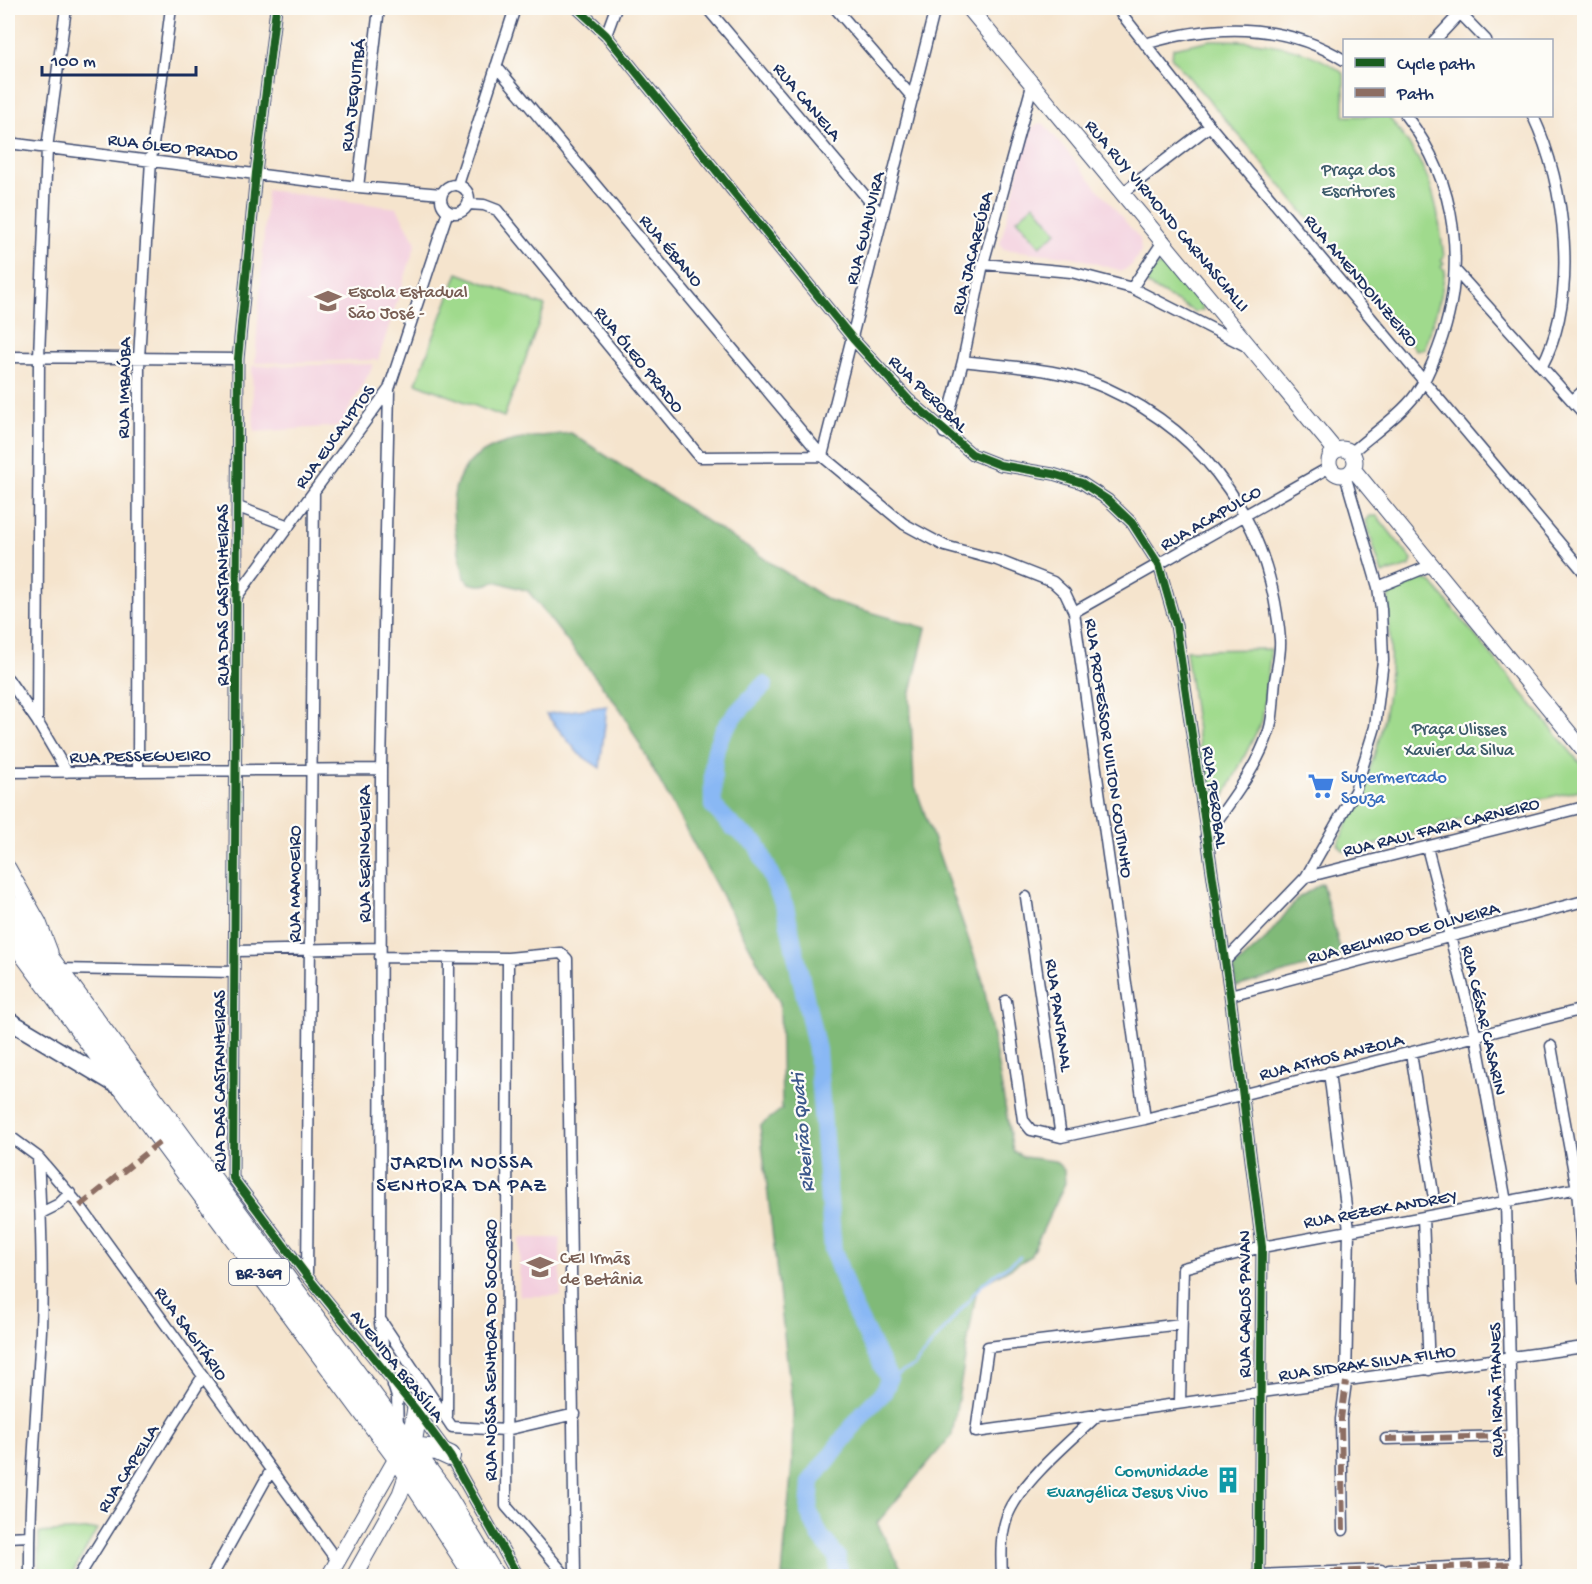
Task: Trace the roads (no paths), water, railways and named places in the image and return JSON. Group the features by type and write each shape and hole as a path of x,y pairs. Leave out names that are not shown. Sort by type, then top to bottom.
{"highway":[{"name":"AVENIDA BRASÍLIA","path":"8,903 398,1430 409,1474 475,1576"},
{"name":"AVENIDA BRASÍLIA","path":"8,932 121,1087 404,1452 463,1522 494,1576"},
{"path":"417,1411 404,1452 437,1450 450,1456"}],"main road":[{"path":"8,1020 121,1087"}],"street":[{"path":"37,721 39,357 47,148 66,8"},
{"name":"RUA IMBAÚBA","path":"138,771 139,358 151,160 171,8"},
{"name":"RUA DAS CASTANHEIRAS","path":"236,1185 233,1170 238,359 256,173 276,8"},
{"name":"RUA JEQUITIBÁ","path":"358,187 379,8"},
{"path":"458,185 514,8"},
{"name":"RUA PEROBAL","path":"578,8 606,35 853,339 908,399 944,433 972,454 1000,465 1053,474 1082,483 1108,500 1132,522 1159,565 1176,625 1225,961"},
{"path":"606,35 616,8"},
{"name":"RUA CANELA","path":"707,8 883,217"},
{"path":"835,8 913,98"},
{"name":"RUA GUAIUVIRA","path":"822,456 935,8"},
{"name":"RUA RUY VIRMOND CARNASCIALLI","path":"969,8 1164,240 1335,450"},
{"name":"RUA AMENDOINZEIRO","path":"1117,8 1210,126 1426,380 1584,572"},
{"path":"1436,39 1460,9 1485,39"},
{"path":"1145,44 1199,31 1241,28 1308,42 1343,60"},
{"name":"RUA ÉBANO","path":"496,66 822,456"},
{"name":"RUA JACAREÚBA","path":"944,433 963,361 983,264 1033,82"},
{"path":"1352,452 1414,397 1426,380 1448,319 1455,270 1451,215 1446,193 1428,149 1407,117"},
{"path":"1533,117 1551,160 1558,188 1564,243 1557,327 1542,366"},
{"path":"1124,192 1210,126"},
{"name":"RUA ÓLEO PRADO","path":"8,143 358,187 442,194"},
{"path":"458,185 468,195 468,204 460,212 448,211 443,207 442,194 448,187 458,185"},
{"name":"RUA ÓLEO PRADO","path":"468,204 484,205 497,210 700,457 822,456"},
{"name":"RUA EUCALIPTOS","path":"238,595 389,389 448,211"},
{"path":"1132,288 1164,240"},
{"path":"983,264 1062,271 1132,288 1254,351"},
{"path":"1455,270 1584,414"},
{"path":"8,357 238,359"},
{"path":"963,361 1060,373 1105,387 1153,412 1197,448 1246,514 1269,571 1280,642 1274,697 1269,729 1249,776 1206,836"},
{"name":"RUA SERINGUEIRA","path":"389,389 381,769 380,1319 389,1375 397,1397 398,1430"},
{"path":"1573,400 1584,390"},
{"path":"1225,961 1306,877 1355,791 1375,727 1383,661 1378,587 1349,472 1356,460 1352,452 1344,448 1335,450 1330,456 1330,467 1336,474 1349,472"},
{"name":"RUA PROFESSOR WILTON COUTINHO","path":"822,456 904,524 945,546 998,560 1053,582 1065,593 1074,612 1145,1119"},
{"name":"RUA ACAPULCO","path":"1074,612 1330,467"},
{"path":"1349,472 1432,565 1584,752"},
{"name":"RUA MAMOEIRO","path":"307,1276 314,491"},
{"path":"237,507 289,526"},
{"path":"1378,587 1432,565"},
{"path":"8,679 68,772"},
{"name":"RUA PESSEGUEIRO","path":"8,772 381,769"},
{"name":"RUA RAUL FARIA CARNEIRO","path":"1306,877 1584,807"},
{"name":"RUA CÉSAR CASARIN","path":"1427,847 1476,1037 1506,1202"},
{"path":"8,868 39,923 57,969 234,972"},
{"name":"RUA PANTANAL","path":"1026,897 1055,1137"},
{"name":"RUA BELMIRO DE OLIVEIRA","path":"1230,995 1584,902"},
{"path":"235,951 310,950 449,959 508,958 561,953 567,959 575,1414 575,1576"},
{"name":"RUA NOSSA SENHORA DO SOCORRO","path":"508,958 506,1506 567,1576"},
{"path":"447,1417 449,959"},
{"name":"RUA CARLOS PAVAN","path":"1225,961 1262,1247 1259,1576"},
{"path":"1006,1001 1023,1120 1031,1130 1055,1137"},
{"name":"RUA ATHOS ANZOLA","path":"1055,1137 1145,1119 1584,1009"},
{"path":"1551,1046 1581,1188 1584,1280"},
{"path":"1411,1053 1433,1193"},
{"path":"1329,1072 1349,1230 1346,1382 1341,1419 1343,1530"},
{"name":"RUA SAGITÁRIO","path":"8,1135 38,1156 70,1193 337,1561"},
{"path":"30,1576 41,1328 41,1213 38,1156"},
{"name":"AVENIDA BRASÍLIA","path":"236,1185 389,1375 450,1456 518,1576"},
{"name":"RUA REZEK ANDREY","path":"1181,1324 1183,1268 1262,1247 1581,1188"},
{"path":"41,1213 59,1204 70,1193"},
{"name":"RUA IRMÃ THANES","path":"1506,1202 1515,1576"},
{"path":"1423,1217 1429,1370"},
{"path":"380,1319 452,1427 506,1430 575,1414"},
{"path":"1180,1402 1181,1324"},
{"name":"RUA SIDRAK SILVA FILHO","path":"1181,1324 988,1347 976,1432 1584,1347"},
{"name":"RUA CAPELLA","path":"79,1576 202,1376"},
{"path":"1002,1576 1003,1532 1009,1512 1023,1490 1100,1413"},
{"path":"1386,1439 1512,1436"},
{"path":"329,1576 404,1452"},
{"path":"212,1576 271,1470"},
{"path":"354,1576 409,1474"},
{"path":"8,1537 30,1536"},
{"path":"1259,1576 1514,1564"}],"water":[{"path":"607,706 600,768 579,754 546,714"}],"waterway":[{"name":"Ribeirão Quati","path":"764,685 736,714 720,737 714,765 713,806 733,827 757,845 785,907 817,1050 833,1250 853,1307 889,1379 883,1393 864,1412 811,1481 809,1512 820,1536 837,1557 840,1576"},
{"path":"889,1379 914,1366 982,1284 1020,1257"}],"place":[{"name":"Escola Estadual São José -","path":"328,301"},
{"name":"Supermercado Souza","path":"1321,786"},
{"name":"CEI Irmãs de Betânia","path":"540,1267"},
{"name":"Comunidade Evangélica Jesus Vivo","path":"1228,1480"}],"district":[{"name":"JARDIM NOSSA SENHORA DA PAZ","path":"462,1172"}],"park label":[{"name":"Praça dos Escritores","path":"1358,180"},
{"name":"Praça Ulisses Xavier da Silva","path":"1459,738"}]}
